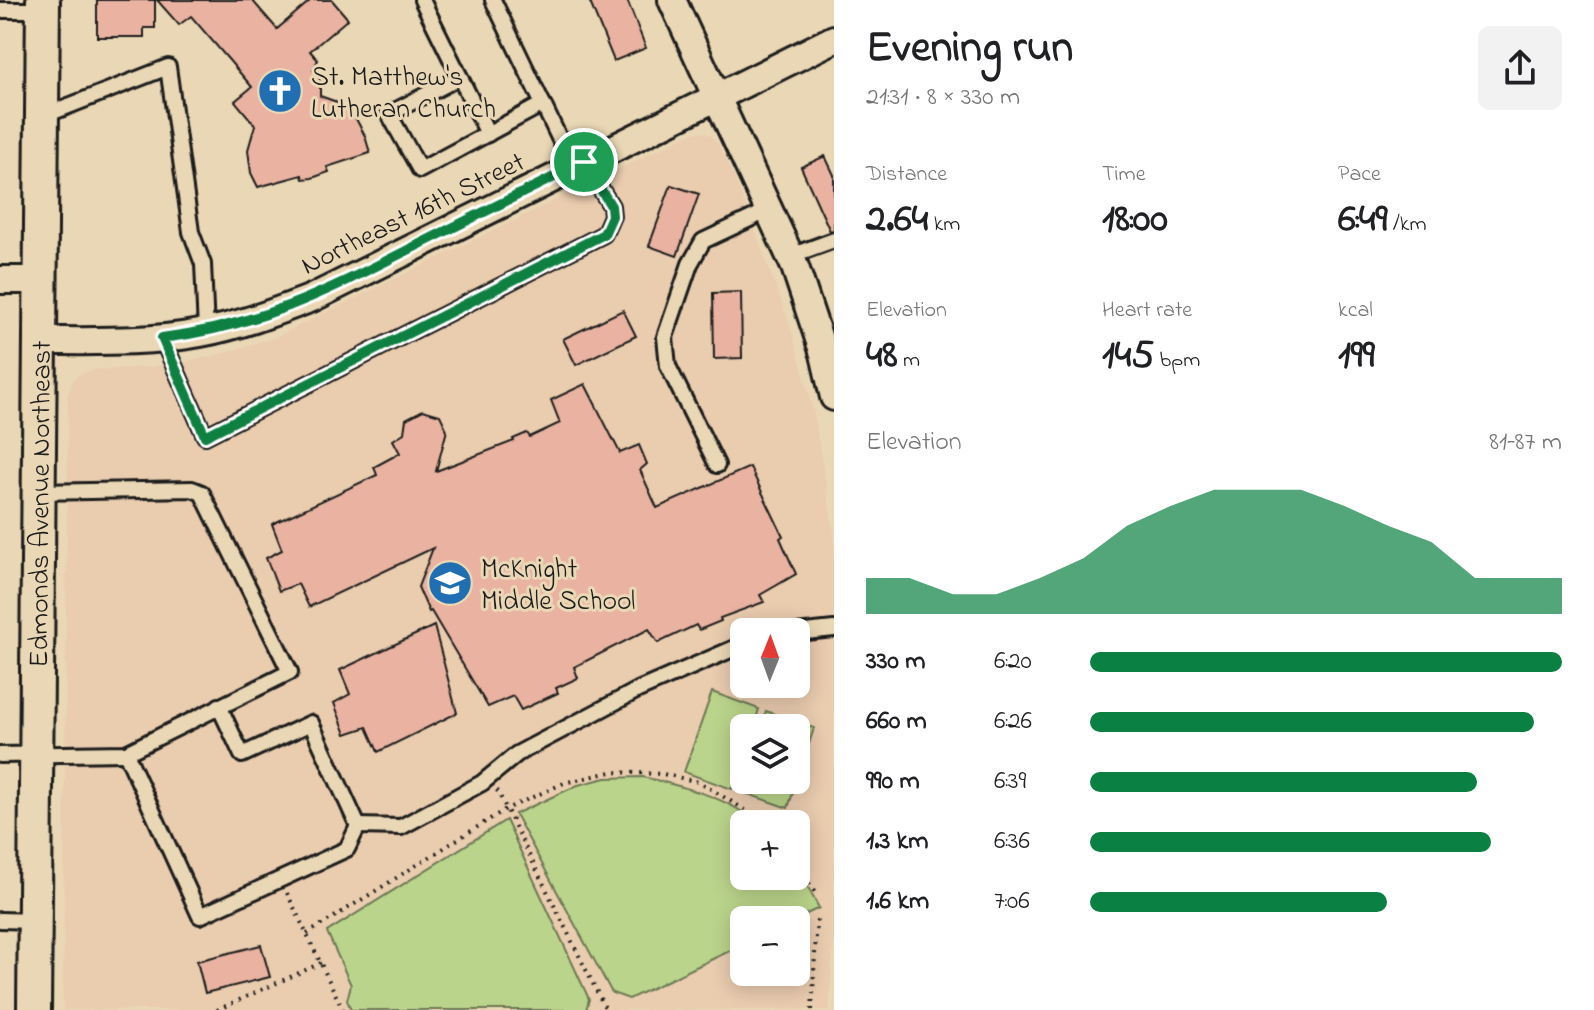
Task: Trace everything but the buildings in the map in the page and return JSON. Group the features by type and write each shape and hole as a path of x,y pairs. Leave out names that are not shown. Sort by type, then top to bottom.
{"street":[{"path":"672,0 790,256 824,354 834,397"},
{"name":"Edmonds Avenue Northeast","path":"34,1010 43,5"},
{"name":"Northeast 16th Street","path":"40,341 162,338 258,318 312,298 834,39"},
{"path":"0,280 41,280"}],"lane":[{"path":"422,0 488,134"},
{"path":"162,338 205,436 604,234 612,216 611,206 579,165 543,104 493,0"},
{"path":"0,10 43,5"},
{"path":"43,116 168,67 191,232 203,264 206,331"},
{"path":"460,77 389,114 420,170 543,104"},
{"path":"717,465 668,366 665,337 690,264 703,241 769,210"},
{"path":"790,256 834,240"},
{"path":"0,755 126,753 290,672 202,493 192,489 39,492"},
{"path":"810,632 834,629"},
{"path":"358,826 401,827 490,776 517,754 638,690 730,650"},
{"path":"219,706 242,755 311,723 358,826"},
{"path":"126,753 200,916 347,849 358,826"},
{"path":"0,920 35,921"}],"path":[{"path":"307,934 506,809 564,783 611,772 663,774 699,782 745,810"},
{"path":"490,776 606,1010"},
{"path":"280,879 343,1010"},
{"path":"810,885 816,894"},
{"path":"812,1010 817,917"},
{"path":"217,1010 321,963"}],"shaded area":[{"name":"McKnight Middle School","path":"692,133 711,135 717,142 735,178 790,325 813,409 834,533 834,937 829,1010 63,1010 68,394 78,375 93,370 151,367 210,357 276,337"}],"green space":[{"path":"712,692 759,709 757,714 730,714 730,788 684,772"},
{"path":"643,777 704,794 733,807 738,810 730,810 730,890 809,890 819,908 810,912 810,906 730,906 730,951 629,999 612,993 515,814 578,785 606,778"},
{"path":"748,794 793,794 788,808"},
{"path":"506,820 589,999 586,1010 351,1010 347,1000 351,985 327,932"}],"place":[{"name":"St. Matthew's Lutheran Church","path":"280,91"},
{"name":"McKnight Middle School","path":"450,583"}],"route":[{"path":"584,162 611,206 612,216 604,234 205,436 162,338 200,333 258,318 312,298 584,162"}]}
